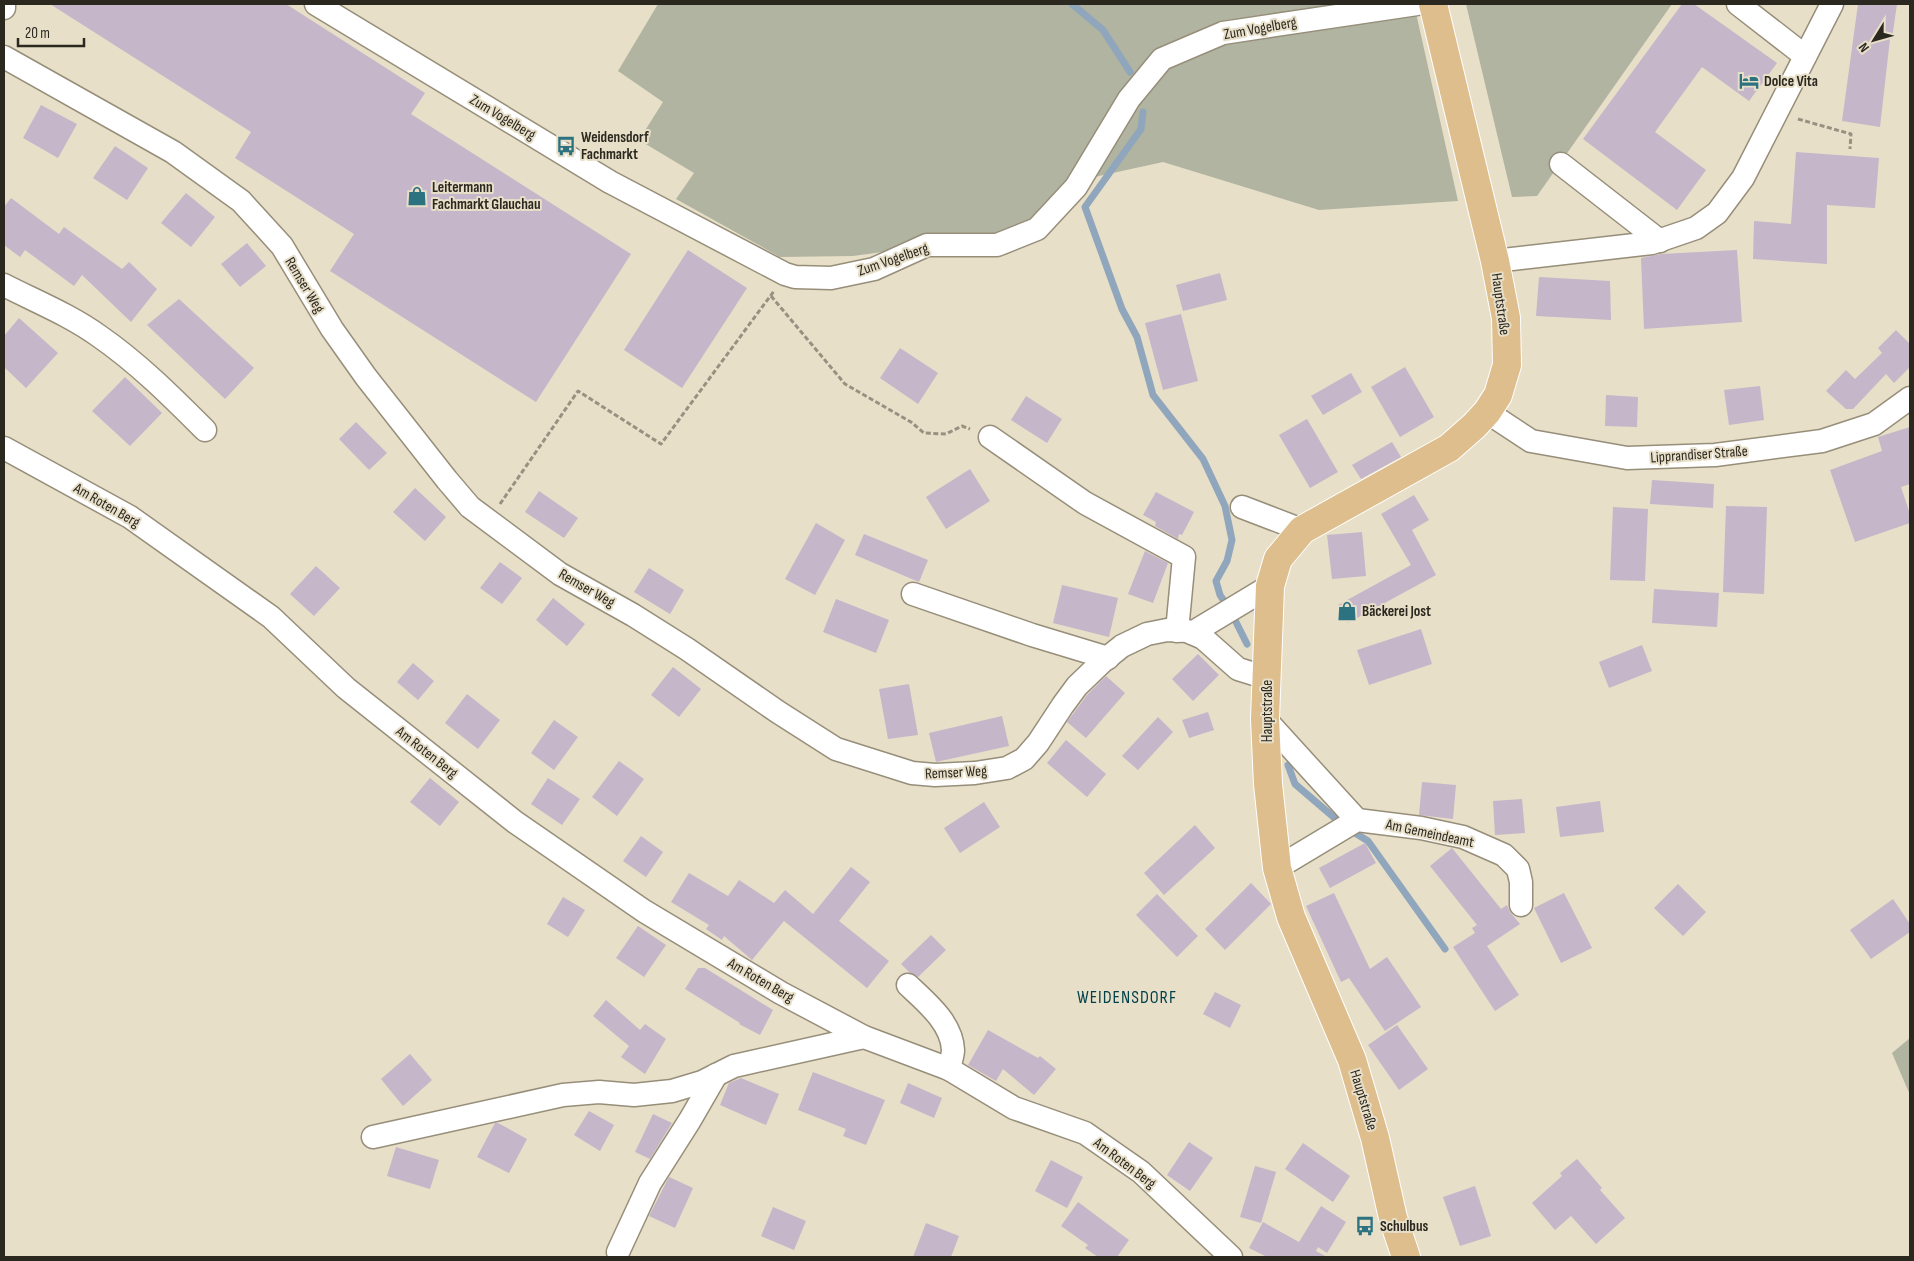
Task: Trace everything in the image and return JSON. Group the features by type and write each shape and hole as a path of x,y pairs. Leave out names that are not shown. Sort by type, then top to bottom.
{"main road":[{"name":"Hauptstraße","path":"1406,1257 1393,1218 1375,1138 1352,1060 1290,917 1277,868 1268,784 1265,719 1270,586 1278,559 1302,530 1449,448 1487,412 1498,395 1507,365 1506,318 1495,261 1433,4"}],"street":[{"name":"Zum Vogelberg","path":"316,4 610,182 795,278 831,278 874,269 927,245 997,244 1037,230 1076,187 1129,99 1162,58 1223,33 1417,4"},
{"path":"1738,4 1805,56"},
{"name":"Hauptstraße","path":"1495,261 1652,244 1696,228 1717,213 1742,178 1832,4"},
{"name":"Remser Weg","path":"4,57 172,152 242,201 282,246 332,329 366,377 470,507 560,574 633,614 836,749 912,773 936,775 975,773 1007,768 1024,759 1038,743 1077,686 1122,646 1147,634 1166,630 1184,632"},
{"path":"1561,164 1660,241"},
{"path":"4,285 47,306 97,335 148,374 205,430"},
{"name":"Lipprandiser Straße","path":"1487,412 1531,441 1627,458 1715,455 1822,441 1874,424 1910,398"},
{"path":"990,437 1085,503 1184,557 1184,632"},
{"name":"Am Roten Berg","path":"4,448 130,517 271,617 346,688 515,822 644,911 781,993 864,1037 949,1070 1014,1108 1085,1134 1141,1172 1231,1257"},
{"path":"1242,506 1302,530"},
{"path":"1184,632 1270,586"},
{"path":"914,594 1032,635 1108,658"},
{"path":"1184,632 1202,638 1238,669 1267,678"},
{"path":"1265,719 1357,820 1277,868"},
{"name":"Am Gemeindeamt","path":"1357,820 1421,828 1463,836 1488,846 1504,855 1518,869 1521,882 1521,905"},
{"path":"908,985 933,1009 945,1026 952,1041 953,1052 949,1070"},
{"path":"373,1137 563,1095 599,1092 634,1095 672,1092 702,1082 734,1066 864,1037"},
{"path":"618,1252 650,1182 716,1075"}],"path":[{"path":"1776,112 1851,134 1850,149"},
{"path":"488,521 578,391 661,444 771,296 785,274"},
{"path":"771,296 845,384 911,422 924,433 946,434 962,426 990,437"}],"green space":[{"path":"658,4 1414,4 1458,201 1319,210 1163,162 1067,183 1037,218 1006,235 853,256 780,257 676,199 694,173 639,140 663,102 618,71"},
{"path":"1466,4 1672,4 1537,196 1512,197"},
{"path":"1910,1038 1910,1095 1892,1053"}],"building":[{"name":"Leitermann Fachmarkt Glauchau","path":"50,4 286,4 425,93 411,114 631,254 536,402 330,271 354,234 235,158 251,132"},
{"path":"1682,4 1694,4 1777,63 1749,101 1702,67 1655,132 1706,170 1677,210 1583,139"},
{"path":"1858,4 1897,4 1892,39 1890,39 1880,127 1842,121"},
{"path":"41,105 77,124 58,158 23,138"},
{"path":"115,146 148,168 127,200 93,178"},
{"path":"1796,152 1879,158 1875,208 1827,205 1827,264 1753,259 1754,221 1791,224"},
{"path":"186,193 215,217 191,247 161,223"},
{"path":"11,198 59,234 64,227 122,269 129,262 157,289 131,322 82,275 74,286 25,250 20,257 4,245 4,207"},
{"path":"247,243 266,266 240,287 221,264"},
{"path":"688,250 747,288 682,388 624,350"},
{"path":"1737,250 1742,322 1644,329 1641,258 1661,254"},
{"path":"1220,273 1227,300 1183,311 1176,285"},
{"path":"1539,277 1610,281 1611,320 1536,316"},
{"path":"179,299 254,368 225,399 147,325"},
{"path":"1181,314 1198,381 1163,390 1145,323"},
{"path":"19,318 58,353 26,388 4,367 4,336"},
{"path":"1896,330 1910,344 1910,367 1894,383 1886,374 1853,409 1846,409 1826,391 1846,370 1855,379 1882,353 1878,348"},
{"path":"900,348 938,373 918,404 880,378"},
{"path":"1405,367 1434,417 1400,437 1371,387"},
{"path":"1351,373 1362,392 1323,415 1311,396"},
{"path":"125,377 162,413 130,446 92,411"},
{"path":"1760,386 1764,420 1729,425 1724,390"},
{"path":"1606,395 1638,397 1637,427 1605,426"},
{"path":"1026,396 1062,419 1047,443 1011,420"},
{"path":"1307,419 1338,472 1310,488 1279,435"},
{"path":"356,422 387,453 369,470 339,439"},
{"path":"1910,427 1910,484 1901,487 1910,514 1910,523 1855,542 1830,470 1882,451 1878,437"},
{"path":"1392,442 1401,457 1361,479 1352,465"},
{"path":"970,469 990,501 946,529 926,497"},
{"path":"1652,480 1714,484 1713,508 1650,504"},
{"path":"415,488 446,517 425,541 393,512"},
{"path":"539,491 578,518 564,538 525,512"},
{"path":"1156,492 1194,512 1182,535 1179,534 1178,539 1155,526 1156,522 1143,515"},
{"path":"1414,495 1429,520 1412,530 1436,575 1348,623 1338,605 1411,565 1381,514"},
{"path":"1726,506 1767,507 1764,594 1723,592"},
{"path":"1613,507 1648,509 1645,581 1610,580"},
{"path":"816,523 845,540 815,595 785,579"},
{"path":"1362,532 1366,576 1332,579 1327,535"},
{"path":"864,534 928,560 919,582 855,555"},
{"path":"1145,551 1168,563 1153,603 1128,594"},
{"path":"500,562 522,578 502,604 480,588"},
{"path":"316,566 340,588 314,616 290,594"},
{"path":"649,568 684,590 670,614 634,592"},
{"path":"1062,585 1118,598 1109,637 1053,623"},
{"path":"1654,589 1719,593 1717,627 1652,623"},
{"path":"553,598 585,624 567,646 536,620"},
{"path":"836,599 889,620 876,653 823,632"},
{"path":"1421,629 1432,664 1369,685 1357,650"},
{"path":"1642,645 1652,671 1609,688 1599,662"},
{"path":"1198,654 1219,675 1193,701 1172,679"},
{"path":"413,663 434,681 418,700 397,682"},
{"path":"673,667 701,689 679,717 651,695"},
{"path":"1106,676 1125,693 1086,738 1067,722 1087,695"},
{"path":"909,684 918,735 888,739 879,689"},
{"path":"467,694 500,720 478,749 445,723"},
{"path":"1208,712 1214,730 1189,738 1182,720"},
{"path":"1002,716 1009,746 936,762 929,733"},
{"path":"1158,717 1173,732 1138,770 1122,756"},
{"path":"554,720 578,737 554,770 531,753"},
{"path":"1066,740 1106,774 1087,797 1047,763"},
{"path":"619,761 644,779 617,816 592,797"},
{"path":"430,778 459,802 440,826 410,802"},
{"path":"548,778 580,799 562,825 531,804"},
{"path":"1422,782 1456,785 1453,819 1419,815"},
{"path":"1522,799 1525,833 1495,835 1493,801"},
{"path":"1600,801 1604,832 1560,837 1556,807"},
{"path":"984,802 1000,827 960,853 944,828"},
{"path":"1195,825 1215,848 1164,895 1144,873"},
{"path":"641,836 663,852 646,877 623,861"},
{"path":"1365,843 1376,863 1330,888 1319,868"},
{"path":"1452,848 1501,909 1507,905 1520,924 1487,946 1519,995 1495,1011 1453,947 1475,933 1472,928 1477,925 1430,866"},
{"path":"851,867 870,882 839,921 889,961 867,988 784,921 752,960 724,936 722,940 706,929 709,925 671,902 689,873 728,896 739,880 774,903 785,890 813,914"},
{"path":"1251,883 1271,904 1225,950 1205,929"},
{"path":"1678,884 1706,912 1683,936 1654,908"},
{"path":"1334,893 1370,969 1387,957 1421,1007 1385,1031 1349,978 1341,982 1306,906"},
{"path":"1564,893 1592,948 1561,963 1534,908"},
{"path":"1157,894 1198,936 1177,957 1136,915"},
{"path":"563,897 585,910 568,937 547,924"},
{"path":"1893,899 1910,924 1910,932 1871,959 1850,930"},
{"path":"638,926 666,945 644,977 616,958"},
{"path":"931,935 946,950 918,977 901,964"},
{"path":"698,968 705,968 773,1010 760,1035 739,1024 685,989"},
{"path":"1215,992 1241,1005 1230,1028 1203,1014"},
{"path":"606,1000 640,1030 645,1024 666,1039 645,1074 621,1057 629,1046 593,1016"},
{"path":"1397,1025 1428,1069 1399,1090 1368,1045"},
{"path":"988,1030 1038,1058 1040,1056 1056,1069 1034,1095 1003,1069 996,1081 968,1065"},
{"path":"410,1054 432,1080 403,1106 381,1079"},
{"path":"813,1072 885,1100 866,1145 843,1136 846,1129 798,1110"},
{"path":"741,1078 779,1094 766,1125 720,1105 729,1083"},
{"path":"908,1083 942,1098 934,1118 900,1103"},
{"path":"589,1111 614,1125 600,1151 574,1135"},
{"path":"653,1114 672,1123 650,1159 635,1152"},
{"path":"495,1123 527,1139 509,1173 477,1157"},
{"path":"1189,1142 1213,1158 1190,1191 1167,1175"},
{"path":"1303,1143 1350,1176 1333,1202 1285,1169"},
{"path":"396,1147 439,1160 430,1189 387,1176"},
{"path":"1577,1159 1602,1188 1600,1190 1625,1218 1596,1244 1571,1216 1555,1230 1532,1203 1562,1176 1560,1173"},
{"path":"1051,1160 1083,1177 1067,1208 1035,1191"},
{"path":"1255,1166 1276,1172 1261,1223 1240,1217"},
{"path":"669,1177 693,1188 675,1228 649,1216"},
{"path":"1475,1186 1491,1236 1460,1246 1443,1197"},
{"path":"1078,1202 1129,1240 1117,1257 1098,1257 1085,1248 1088,1245 1061,1226"},
{"path":"1321,1206 1346,1222 1327,1253 1318,1247 1316,1251 1327,1257 1267,1257 1249,1248 1263,1222 1299,1242"},
{"path":"773,1207 806,1221 794,1250 761,1236"},
{"path":"926,1223 959,1236 951,1257 913,1257"}],"waterway":[{"path":"1072,4 1103,30 1130,72"},
{"path":"1143,112 1141,129 1085,207 1122,309 1137,337 1153,395 1203,459 1225,506 1232,540 1227,561 1216,581 1220,595 1228,607"},
{"path":"1233,616 1247,644"},
{"path":"1288,765 1295,784 1337,820"},
{"path":"1355,833 1368,841 1445,949"}],"place":[{"name":"Dolce Vita","path":"1749,81"},
{"name":"Weidensdorf Fachmarkt","path":"566,146"},
{"name":"Leitermann Fachmarkt Glauchau","path":"417,196"},
{"name":"Bäckerei Jost","path":"1347,611"},
{"name":"Schulbus","path":"1365,1226"}],"district":[{"name":"WEIDENSDORF","path":"1127,997"}]}
